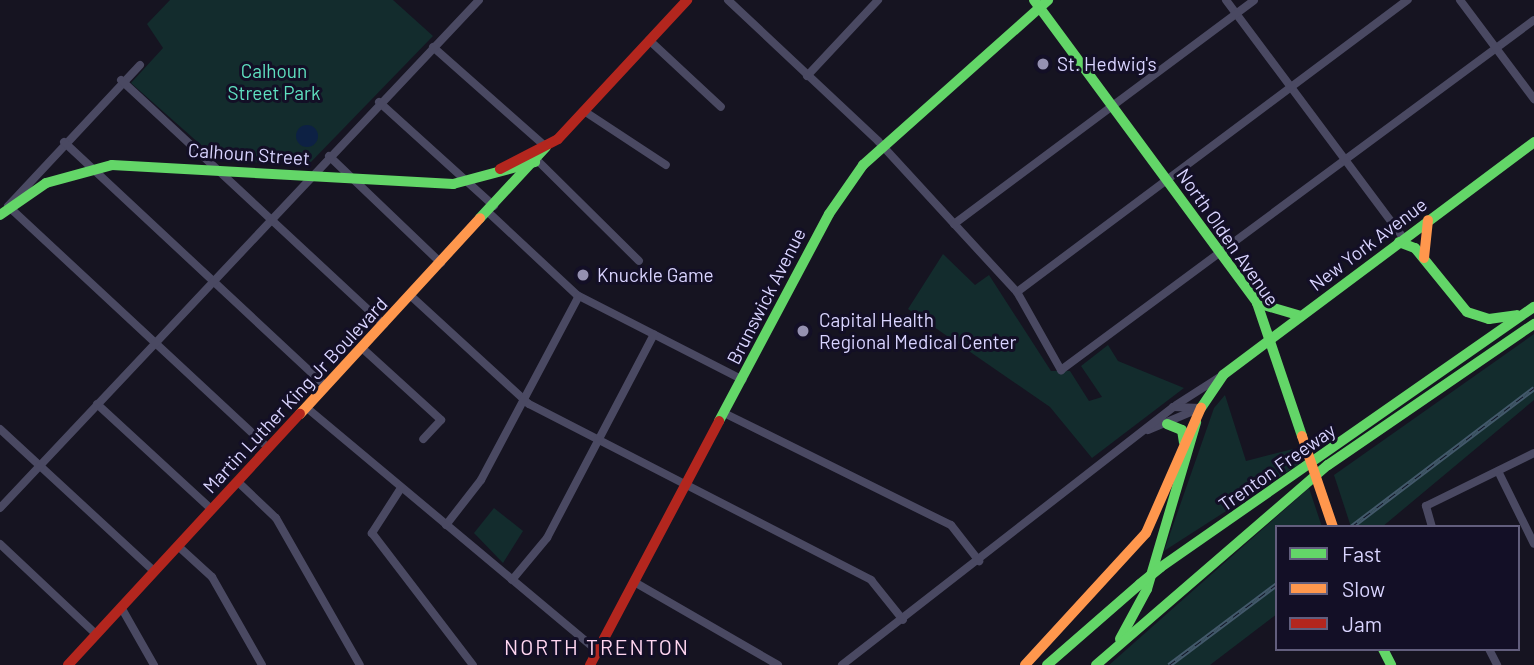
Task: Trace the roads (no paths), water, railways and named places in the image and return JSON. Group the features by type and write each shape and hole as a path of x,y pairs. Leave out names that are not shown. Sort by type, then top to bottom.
{"main road":[{"path":"546,147 584,111 687,0"},
{"name":"North Olden Avenue","path":"1041,2 1112,106 1257,303 1332,525"},
{"name":"Brunswick Avenue","path":"590,665 688,488 826,219 883,147 1041,2"},
{"name":"New York Avenue","path":"1200,408 1223,375 1534,142"},
{"name":"Martin Luther King Jr Boulevard","path":"68,665 538,161 546,147"},
{"name":"Calhoun Street","path":"494,173 546,147"},
{"name":"Calhoun Street","path":"0,215 8,206 46,183 94,167 217,169 353,179 465,181 538,161"},
{"path":"1424,258 1428,220"},
{"path":"1402,240 1424,258 1467,312 1489,319 1530,310"},
{"path":"1257,303 1301,316"},
{"name":"Trenton Freeway","path":"1047,665 1161,567 1530,310"},
{"name":"Trenton Freeway","path":"1096,665 1328,466 1534,324"},
{"path":"1025,665 1135,548 1159,511 1200,408"},
{"path":"1108,655 1140,607 1197,435 1196,422"},
{"path":"1167,424 1182,430 1184,443"}],"street":[{"path":"0,508 308,176 479,0"},
{"path":"728,0 883,147 1017,292 1061,370 1534,20"},
{"path":"807,76 877,0"},
{"path":"1226,0 1402,240"},
{"path":"954,223 1254,0"},
{"path":"1017,292 1408,0"},
{"path":"1460,0 1534,99"},
{"path":"649,40 721,107"},
{"path":"433,47 546,147"},
{"name":"Calhoun Street","path":"8,206 121,80 140,65"},
{"path":"121,80 384,324"},
{"path":"379,102 465,181 581,297 743,380"},
{"path":"584,111 666,165"},
{"path":"64,142 94,167 326,386"},
{"path":"329,156 441,263"},
{"path":"538,161 639,261"},
{"path":"8,206 268,448"},
{"path":"411,296 524,401 876,583 903,620"},
{"path":"446,525 474,492 581,297"},
{"path":"512,580 547,538 654,334"},
{"path":"362,348 441,420 423,439"},
{"name":"New York Avenue","path":"842,665 979,561 1173,407 1223,375"},
{"path":"97,404 211,509"},
{"path":"1173,407 1200,408"},
{"path":"307,408 598,650"},
{"name":"New York Avenue","path":"1145,431 1200,408"},
{"path":"726,414 951,525 979,561"},
{"path":"0,429 154,571"},
{"path":"1430,525 1425,510 1534,453"},
{"path":"1498,471 1534,544"},
{"path":"238,482 276,518 360,665"},
{"path":"401,488 372,533 473,665"},
{"path":"0,544 96,634"},
{"path":"178,546 212,577 262,665"},
{"path":"636,583 778,665"},
{"path":"121,607 155,665"}],"water":[{"path":"303,125 311,125 318,132 318,140 311,147 303,147 296,140 296,132"}],"railway":[{"path":"1354,525 1534,388"},
{"path":"1169,665 1275,586"}],"place":[{"name":"St. Hedwig's","path":"1043,64"},
{"name":"Knuckle Game","path":"583,275"},
{"name":"Capital Health Regional Medical Center","path":"803,331"}],"district":[{"name":"NORTH TRENTON","path":"597,647"}],"park label":[{"name":"Calhoun Street Park","path":"274,82"}]}
